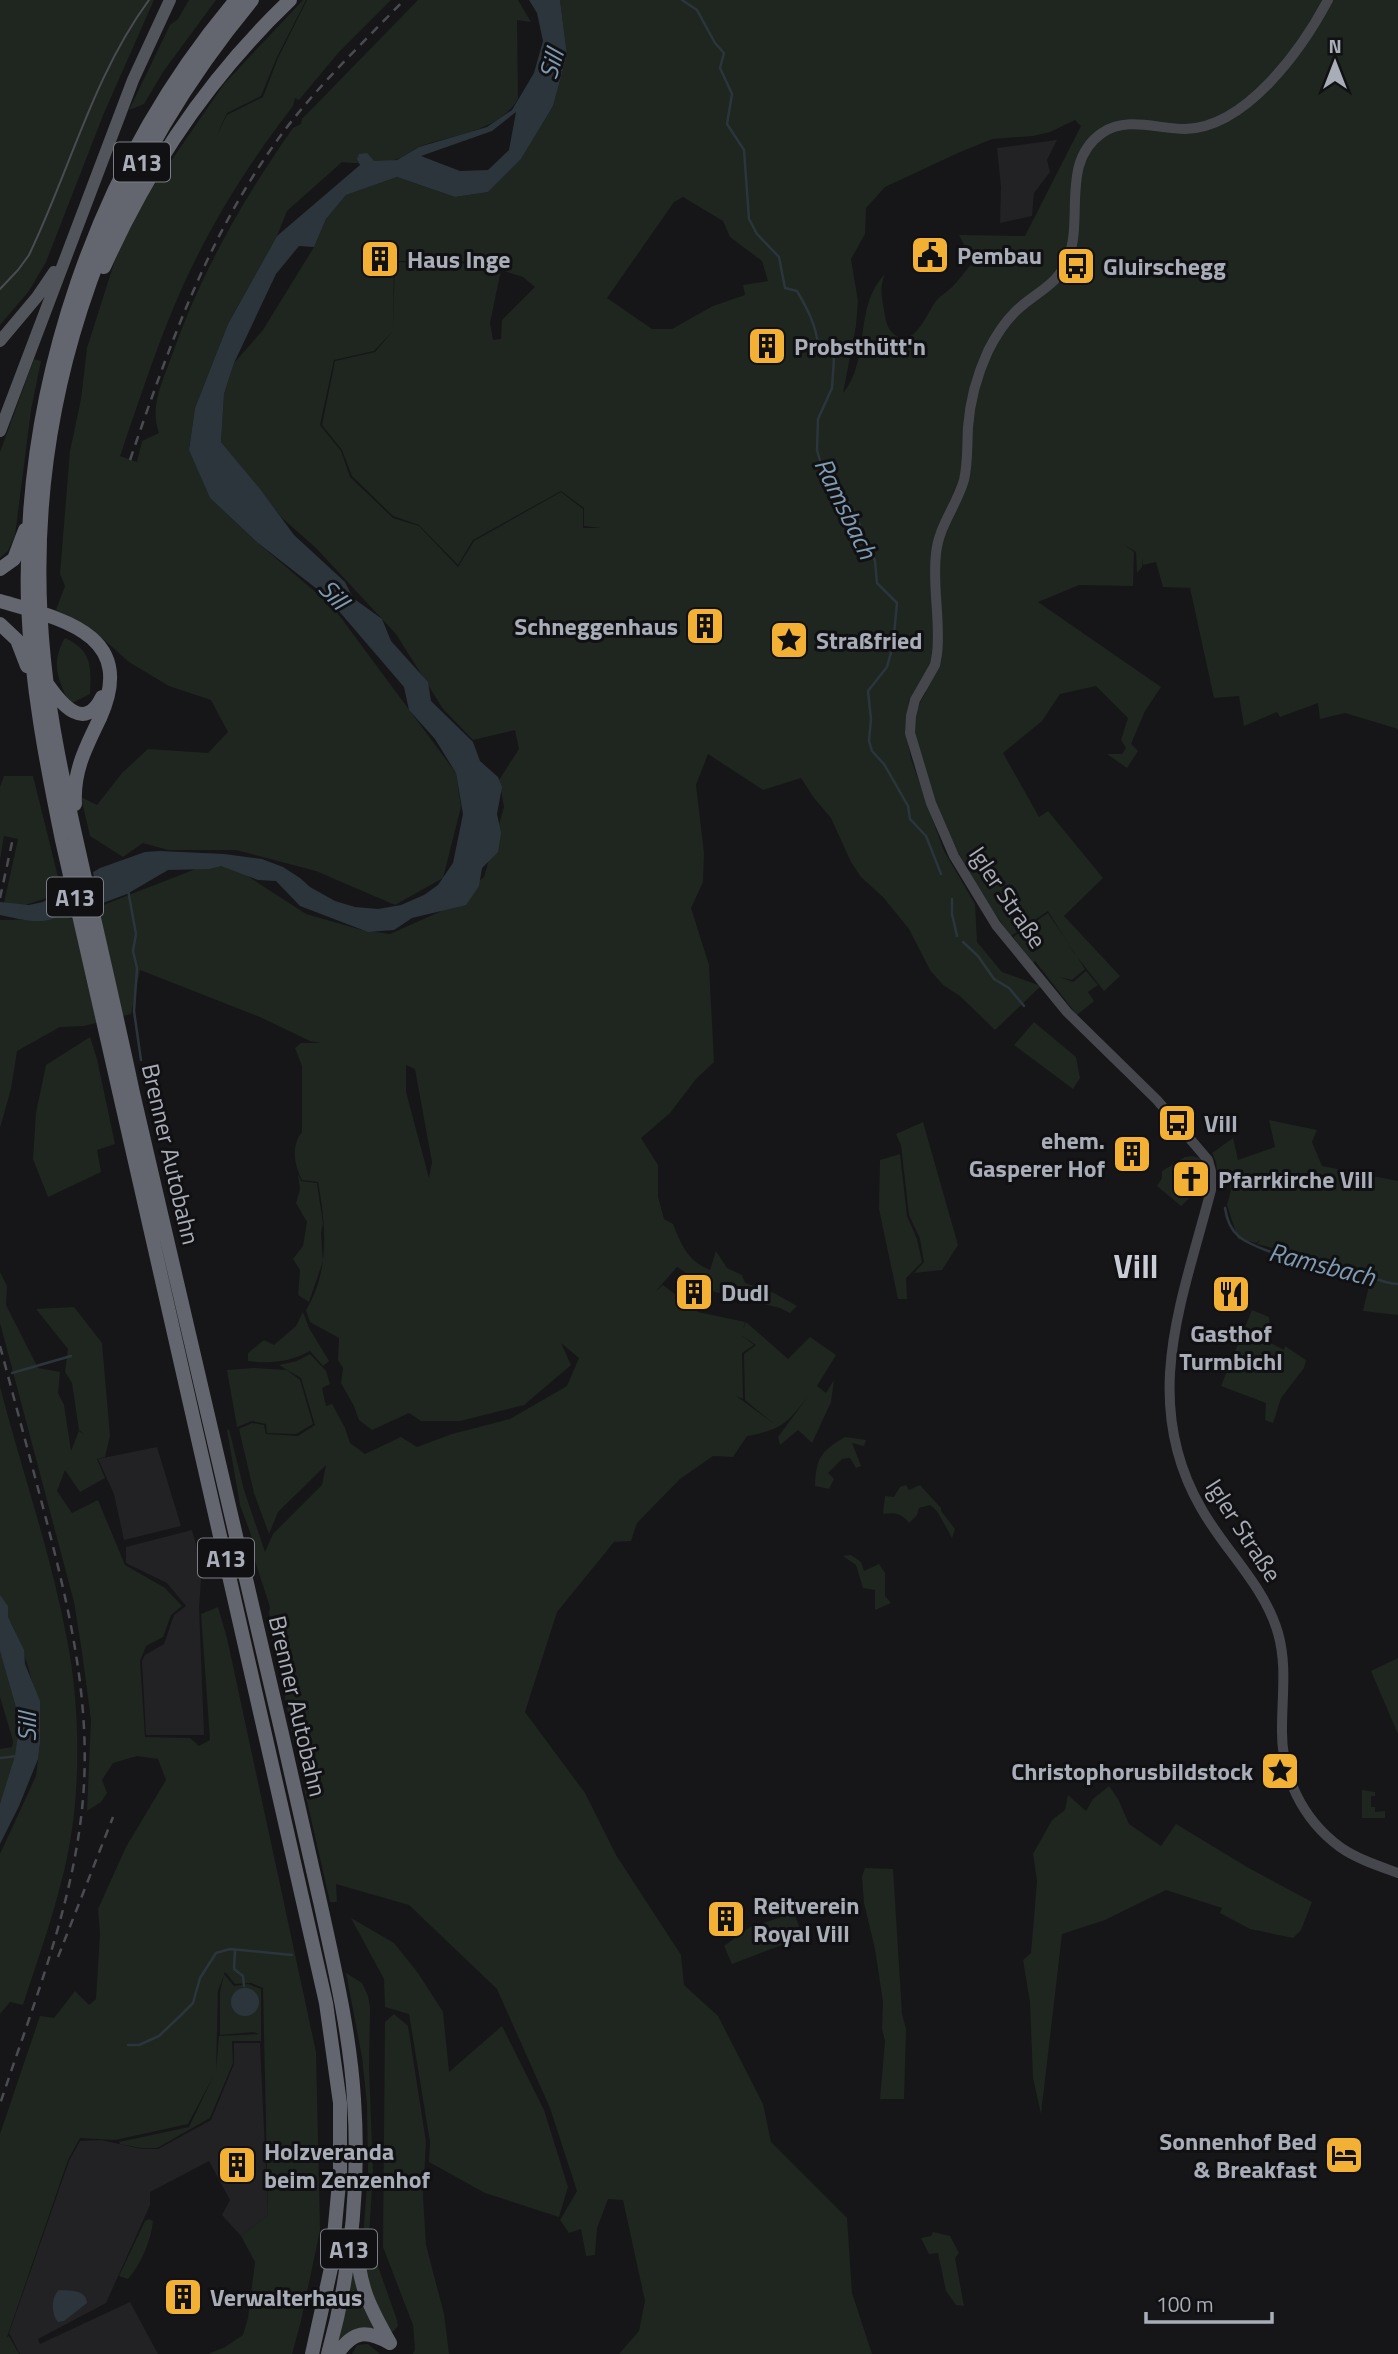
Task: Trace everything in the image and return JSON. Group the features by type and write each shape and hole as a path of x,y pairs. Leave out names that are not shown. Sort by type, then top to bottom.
{"highway":[{"name":"Brenner Autobahn","path":"236,0 146,129 109,202 89,250 68,312 49,382 35,461 28,603 41,684 76,840 107,1007 338,1986 353,2082 355,2186 346,2273 328,2354"},
{"name":"Brenner Autobahn","path":"41,684 42,520 51,438 70,345 98,256 121,202 190,82 219,40 252,0"},
{"name":"A13","path":"70,345 120,231 166,150 215,82 290,0"},
{"path":"0,569 10,564 17,555 31,512"},
{"path":"0,601 18,610"},
{"path":"0,608 78,626 95,640 104,653 110,671 107,701 83,753 63,783"},
{"path":"0,624 17,640 41,684 65,708 77,713 88,712 94,709 103,692 104,674 97,652 84,638 59,622"},
{"name":"Brenner Autobahn","path":"63,783 107,1007 321,1978 337,2076 341,2137 335,2241 312,2354"},
{"path":"337,2354 347,2341 361,2334 374,2335 390,2343 369,2306 360,2278 355,2186"},
{"path":"302,2354 322,2314"}],"main road":[{"path":"0,431 133,80 170,0"},
{"path":"119,120 179,0"},
{"name":"Igler Straße","path":"1328,0 1280,70 1234,113 1200,128 1138,124 1114,126 1095,138 1086,149 1077,174 1073,236 1065,266 1058,278 1006,321 985,357 974,388 963,482 939,539 936,555 937,654 915,700 910,725 917,758 940,826 966,880 986,910 1067,1012 1157,1100 1208,1160 1212,1171 1211,1190 1169,1363 1170,1409 1179,1455 1199,1505 1257,1588 1274,1620 1284,1666 1283,1755 1287,1773 1299,1801 1318,1827 1341,1847 1364,1860 1398,1873"},
{"path":"0,341 37,297 69,245"},
{"path":"9,330 25,328 30,332 34,343"}],"shaded area":[{"path":"0,0 154,0 104,113 46,262 29,291 0,325"},
{"path":"189,0 216,0 163,72 144,104 129,110 170,25 178,19"},
{"path":"303,0 306,0 277,57 261,96 227,113 216,137 227,115 263,97 278,58 307,0 391,0 339,52 299,100 295,98 293,106 226,203 173,309 120,456 137,462 142,441 159,433 156,423 158,394 196,295 240,209 293,128 301,124 302,119 418,0 518,0 531,22 517,20 518,99 509,110 487,125 421,146 397,159 370,163 342,162 287,211 277,236 228,324 195,408 189,449 210,498 333,607 456,773 461,807 443,878 395,905 316,871 236,850 168,850 143,843 123,857 90,836 81,797 97,805 122,773 148,749 208,753 228,732 211,700 169,686 129,662 94,631 56,610 65,586 60,574 70,451 81,399 87,348 116,257 142,203 224,84"},
{"path":"560,0 1398,0 1398,729 1345,713 1320,719 1318,703 1280,717 1277,712 1244,726 1239,696 1214,698 1190,588 1163,587 1156,562 1143,565 1143,558 1142,567 1137,573 1136,552 1123,544 1134,552 1133,586 1079,585 1038,602 1161,687 1145,711 1131,744 1138,751 1127,768 1107,754 1122,754 1126,748 1121,740 1128,718 1096,686 1060,694 1042,721 1003,753 1039,817 1048,811 1103,878 1064,916 1120,976 1104,991 1074,953 1048,911 1011,936 983,896 949,833 931,788 914,728 916,713 926,692 916,689 909,701 905,729 911,759 944,851 975,904 977,942 1002,972 1041,986 995,1030 960,996 943,985 930,970 909,929 883,897 861,877 851,862 831,818 801,778 763,790 708,754 696,785 704,853 703,882 691,908 709,965 714,1062 696,1079 670,1113 641,1138 658,1165 658,1197 664,1219 673,1224 691,1257 710,1270 716,1251 727,1268 742,1275 745,1283 774,1293 797,1306 790,1313 780,1308 715,1292 677,1267 656,1291 663,1285 698,1312 745,1322 743,1329 746,1322 788,1359 810,1337 836,1355 817,1386 826,1393 834,1380 831,1402 812,1443 798,1430 780,1445 778,1437 810,1394 784,1423 769,1431 747,1436 733,1457 713,1456 680,1479 637,1523 631,1541 614,1542 557,1612 525,1712 585,1793 616,1855 681,1955 684,1985 718,2016 763,2104 771,2142 847,2218 852,2293 872,2354 619,2354 639,2331 645,2301 623,2200 608,2199 597,2228 595,2255 586,2256 581,2229 569,2233 560,2220 577,2191 550,2108 497,1989 409,1905 336,1884 337,1902 330,1902 304,1788 306,1785 300,1750 294,1744 270,1607 240,1505 227,1430 229,1429 244,1490 265,1552 273,1534 322,1485 326,1465 278,1512 269,1534 254,1493 239,1429 252,1423 264,1425 266,1434 298,1436 315,1425 301,1378 279,1365 297,1361 310,1354 326,1371 330,1384 322,1388 326,1406 332,1404 350,1443 365,1454 401,1437 417,1447 452,1434 510,1419 567,1386 579,1358 561,1343 571,1365 524,1405 460,1421 421,1421 409,1413 372,1430 359,1420 341,1383 343,1368 338,1360 339,1338 310,1322 306,1310 319,1280 324,1231 318,1182 302,1180 296,1162 296,1143 302,1132 302,1066 295,1048 301,1043 321,1043 310,1041 260,1017 140,970 131,1014 84,1026 60,1027 17,1051 11,1089 0,1128 0,920 45,919 88,911 211,863 243,873 306,914 362,930 390,934 446,909 484,877 504,807 499,780 519,749 515,730 473,740 443,709 396,634 316,548 282,518 221,442 224,394 234,363 263,330 314,247 326,219 346,195 397,177 455,197 488,192 521,159 553,106 567,55","holes":["1075,120 1081,126 1025,236 959,235 973,262 936,301 914,334 908,337 895,335 887,324 881,290 885,274 869,301 857,365 843,393 858,301 851,259 865,234 866,208 885,187 958,153 992,139 1050,132","683,197 723,221 730,237 762,261 768,281 743,285 745,295 713,306 672,329 652,329 607,298 674,202","394,261 486,261 490,264 395,262 393,326","501,270 523,277 535,287 502,320 501,339 493,340 490,323","393,331 375,352 335,361 322,425 342,450 352,476 393,516 419,525 458,565 473,540 561,491 584,508 584,526 601,528 583,528 583,509 561,492 474,541 458,567 419,526 393,518 350,477 341,451 320,425 334,360 374,351","406,1065 415,1069 432,1162 429,1178 406,1092","741,1335 756,1345 744,1354 745,1400 774,1424 735,1395 743,1399 742,1353 754,1345"]},
{"path":"1057,140 1047,160 1050,172 1034,193 1032,216 1000,223 1001,187 997,148"},
{"path":"34,359 41,361 31,410 15,536 8,551 0,558 0,452"},
{"path":"65,638 81,649 90,668 90,694 70,704 57,671 58,655"},
{"path":"4,776 33,776 62,893 25,905 4,903 18,839 4,836 0,860 0,787"},
{"path":"1048,913 1085,969 1072,980 1059,977 1073,982 1086,971 1098,985 1088,992 1094,1001 1077,1015 1013,937"},
{"path":"1034,1022 1076,1057 1080,1078 1073,1089 1014,1045"},
{"path":"90,1037 115,1144 97,1150 101,1172 48,1197 33,1159 36,1113 46,1065"},
{"path":"1269,1120 1317,1130 1312,1142 1322,1166 1398,1181 1398,1315 1363,1311 1370,1266 1366,1273 1345,1267 1302,1264 1273,1248 1257,1244 1260,1240 1256,1243 1238,1239 1227,1205 1231,1190 1228,1179 1218,1177 1212,1153 1233,1138 1238,1160 1275,1147"},
{"path":"923,1122 958,1245 942,1270 914,1273 924,1262 920,1239 909,1215 901,1145 896,1134"},
{"path":"900,1154 907,1216 917,1239 922,1262 906,1278 907,1299 898,1299 879,1209 880,1160"},
{"path":"1185,1157 1202,1159 1206,1188 1181,1206 1157,1186 1162,1178 1162,1171","holes":["1196,1166 1199,1172 1197,1186 1178,1194 1173,1185 1184,1177 1182,1173"]},
{"path":"298,1174 301,1181 317,1183 323,1224 323,1261 309,1302 298,1295 300,1270 293,1259 303,1246 307,1222 296,1203 300,1189"},
{"path":"0,1272 7,1286 6,1305 38,1368 60,1372 58,1393 64,1405 71,1451 79,1431 85,1435 79,1430 72,1383 65,1372 68,1349 36,1309 74,1307 102,1343 110,1436 105,1457 97,1459 105,1478 80,1492 65,1470 57,1491 72,1513 98,1500 125,1565 165,1588 182,1606 171,1615 163,1637 146,1646 140,1661 145,1737 190,1738 199,1746 210,1740 201,1614 218,1607 227,1638 316,2052 320,2230 292,2354 208,2354 243,2335 248,2318 255,2262 241,2236 268,2215 263,1988 251,1983 235,1984 225,1972 234,1986 248,1984 261,1989 261,2041 232,2041 233,2063 210,2118 157,2148 141,2148 119,2142 189,2127 213,2077 188,2124 115,2140 80,2138 68,2160 7,2337 9,2336 19,2354 0,2354 0,2134 40,2016 54,2018 75,1991 89,2005 96,1999 100,1934 98,1909 126,1847 166,1780 158,1759 137,1756 113,1763 102,1780 107,1793 101,1802 87,1811 91,1720 74,1602 0,1323","holes":["224,1975 220,1992 220,2035 253,2032 259,2034 219,2036 216,2071 218,1991"]},
{"path":"1252,1310 1269,1317 1271,1336 1267,1341 1284,1350 1285,1346 1306,1360 1304,1368 1281,1398 1273,1423 1265,1420 1266,1403 1221,1386"},
{"path":"303,1312 309,1328 329,1361 323,1366 310,1351 280,1361 248,1361 248,1353 264,1340 274,1345 296,1326"},
{"path":"227,1370 287,1370 300,1380 313,1424 296,1434 267,1433 266,1424 252,1421 237,1427"},
{"path":"0,1387 45,1544 67,1639 76,1704 77,1749 71,1839 53,1911 23,2005 10,2002 0,2014 0,1854 36,1776 40,1743 38,1703 27,1663 13,1627 0,1604"},
{"path":"845,1437 866,1440 864,1446 852,1443 861,1466 856,1468 850,1458 842,1459 828,1473 834,1479 829,1489 815,1486 821,1456"},
{"path":"157,1447 181,1526 124,1540 114,1494 98,1459"},
{"path":"906,1485 909,1490 920,1485 941,1508 955,1529 952,1538 937,1511 930,1505 919,1508 917,1515 909,1523 898,1514 883,1514 885,1496 894,1497 900,1487"},
{"path":"192,1530 202,1567 199,1607 204,1735 146,1735 142,1661 145,1655 164,1644 174,1615 186,1606 167,1583 126,1563 126,1547"},
{"path":"851,1555 861,1562 864,1571 879,1564 885,1573 885,1596 891,1603 875,1610 875,1590 863,1588 856,1565 843,1556"},
{"path":"0,1651 18,1711 19,1738 8,1785 0,1804 0,1749 12,1747 13,1741 0,1697"},
{"path":"1398,1658 1398,1734 1371,1671"},
{"path":"1109,1786 1129,1824 1161,1846 1176,1824 1312,1902 1301,1930 1293,1938 1250,1929 1220,1913 1222,1908 1166,1890 1105,1920 1062,1934 1041,2114 1033,2078 1030,2002 1023,1960 1031,1953 1037,1881 1033,1854 1052,1820 1065,1810 1068,1795 1086,1811 1093,1799"},
{"path":"1362,1790 1375,1792 1375,1796 1371,1796 1371,1807 1375,1807 1375,1812 1385,1811 1385,1818 1362,1818"},
{"path":"865,1868 893,1869 902,2014 906,2029 904,2099 880,2099 885,2041 882,2029 883,2002 875,1949 864,1903 862,1877"},
{"path":"794,1913 803,1937 732,1964 724,1946 750,1927"},
{"path":"351,1918 394,1943 418,1973 443,2012 449,2072 502,2026 544,2110 568,2187 559,2217 485,2193 429,2162 430,2142 409,2014 385,2007 384,1979"},
{"path":"346,1973 362,1983 370,2008 373,2173 369,2235 397,2320 398,2326 393,2332 388,2330 374,2308 362,2252 368,2171 367,2104 362,2057"},
{"path":"394,2014 408,2026 426,2142 423,2196 426,2245 444,2314 449,2354 413,2354 413,2325 383,2247 385,2022"},
{"path":"234,2043 260,2043 268,2215 241,2236 222,2215 230,2200 209,2161 150,2192 150,2205 106,2303 38,2339 40,2344 130,2302 158,2354 20,2354 9,2333 69,2161 80,2141 101,2140 142,2149 158,2149 211,2120 234,2064"},
{"path":"145,2221 153,2221 152,2229 141,2259 128,2279 119,2276"},
{"path":"933,2232 950,2236 959,2253 955,2258 964,2306 956,2305 946,2291 938,2253 929,2254 921,2238 931,2236"},
{"path":"354,2260 382,2335 337,2346"},
{"path":"368,2344 380,2354 352,2354 357,2345"}],"water":[{"name":"Sill","path":"529,0 560,0 567,55 553,106 521,159 488,192 455,197 397,177 346,195 326,219 314,247 299,246 276,274 234,363 224,394 221,442 294,535 345,582 353,598 382,619 391,641 428,682 431,701 473,742 480,761 498,777 502,787 497,814 501,833 498,852 482,868 479,886 466,905 412,918 394,930 368,932 300,906 276,881 258,880 221,866 168,870 127,894 68,916 62,914 40,921 0,915 0,902 29,905 43,902 100,868 145,852 224,854 262,859 283,867 335,901 355,907 378,909 401,905 424,895 438,885 453,863 463,814 456,773 435,739 409,710 404,687 326,596 258,543 210,498 189,450 195,408 228,324 277,236 360,165 357,159 359,154 367,153 374,161 397,160 419,147 487,127 512,110 534,73 543,41 537,13","holes":["516,112 509,150 488,170 460,171 421,156 492,131"]},
{"name":"Sill","path":"0,1595 8,1606 8,1617 24,1650 25,1664 40,1701 40,1743 38,1759 0,1844 0,1804 15,1756 20,1721 0,1651"},
{"path":"245,1988 255,1992 259,2002 255,2012 245,2016 235,2012 231,2002 235,1992"},
{"path":"59,2290 81,2293 87,2303 64,2321 58,2322 53,2306 54,2297"}],"pier":[{"path":"92,868 101,908 70,919 62,886"}],"waterway":[{"name":"Ramsbach","path":"682,0 697,10 715,43 724,53 720,68 732,94 727,124 744,150 749,219 757,234 779,257 785,288 797,291 811,317 818,345 834,358 832,388 818,419 817,450 821,464 853,509 875,561 877,583 897,603 893,645 887,667 868,691 871,719 869,741 872,751 884,764 908,806 910,819 926,836 941,874"},
{"path":"128,890 136,934 133,951 137,968 134,1011 141,1060"},
{"name":"Ramsbach","path":"952,899 957,936"},
{"name":"Ramsbach","path":"963,942 978,956 994,979 1009,988 1024,1006"},
{"name":"Ramsbach","path":"1225,1208 1234,1232 1252,1244 1303,1265 1346,1269 1398,1284"},
{"path":"12,1373 71,1356"},
{"path":"0,1758 18,1756"},
{"path":"128,2045 139,2045 159,2036 193,2003 200,1978 216,1953 230,1949 292,1955"},
{"path":"235,1950 234,1969 243,1976 244,1986"}],"tram line":[{"path":"0,289 29,255 112,60 149,0"}],"railway":[{"path":"130,460 191,295 251,179 305,104 404,0"},
{"path":"0,898 13,838"},
{"path":"0,1346 45,1515 71,1627 78,1665 85,1741 81,1818 68,1891 48,1963 0,2104"},
{"path":"58,1957 113,1817"}],"place":[{"name":"Pembau","path":"930,255"},
{"name":"Haus Inge","path":"380,259"},
{"name":"Gluirschegg","path":"1076,266"},
{"name":"Probsthütt'n","path":"767,346"},
{"name":"Schneggenhaus","path":"705,626"},
{"name":"Straßfried","path":"789,640"},
{"name":"Vill","path":"1177,1123"},
{"name":"ehem. Gasperer Hof","path":"1132,1154"},
{"name":"Pfarrkirche Vill","path":"1191,1179"},
{"name":"Dudl","path":"694,1292"},
{"name":"Gasthof Turmbichl","path":"1231,1294"},
{"name":"Christophorusbildstock","path":"1280,1771"},
{"name":"Reitverein Royal Vill","path":"726,1919"},
{"name":"Sonnenhof Bed & Breakfast","path":"1344,2155"},
{"name":"Holzveranda beim Zenzenhof","path":"237,2165"},
{"name":"Verwalterhaus","path":"183,2297"}],"district":[{"name":"Vill","path":"1136,1266"}]}
